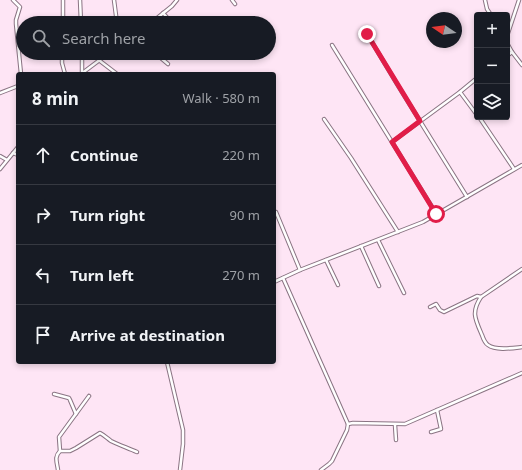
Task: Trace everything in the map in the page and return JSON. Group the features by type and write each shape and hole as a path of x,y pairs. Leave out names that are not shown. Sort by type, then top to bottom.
{"street":[{"path":"13,0 20,7 17,16"},
{"path":"63,0 63,16"},
{"path":"80,0 81,16"},
{"path":"114,0 116,16"},
{"path":"160,16 177,0"},
{"path":"232,0 235,4"},
{"path":"485,0 489,12"},
{"path":"510,27 519,0"},
{"path":"367,34 467,197"},
{"path":"332,44 436,214"},
{"path":"510,48 522,65"},
{"path":"20,60 21,72"},
{"path":"62,60 65,72"},
{"path":"82,60 82,72"},
{"path":"163,60 168,64"},
{"path":"85,72 100,61 114,72"},
{"path":"392,142 474,80"},
{"path":"0,93 16,87"},
{"path":"460,92 474,111"},
{"path":"324,119 351,158 398,232"},
{"path":"481,120 514,169"},
{"path":"0,169 16,149"},
{"path":"0,156 7,160"},
{"path":"276,281 300,270 423,222 522,165"},
{"path":"276,212 300,270"},
{"path":"378,240 404,293"},
{"path":"361,246 379,286"},
{"path":"326,260 338,285"},
{"path":"522,269 481,297 475,307 474,315 486,344 499,348 522,347"},
{"path":"283,278 348,424 347,430 332,461 321,470"},
{"path":"430,307 436,304 440,310 444,312 477,296 481,297"},
{"path":"167,364 183,430 180,470"},
{"path":"348,424 405,424 522,373"},
{"path":"54,394 69,398 76,414"},
{"path":"58,470 56,457 60,451 59,437 89,396"},
{"path":"431,432 441,429 437,410"},
{"path":"395,424 396,440"},
{"path":"60,451 70,451 102,433 109,439 137,452"}],"route":[{"path":"367,34 420,121 392,142 436,214"}]}
